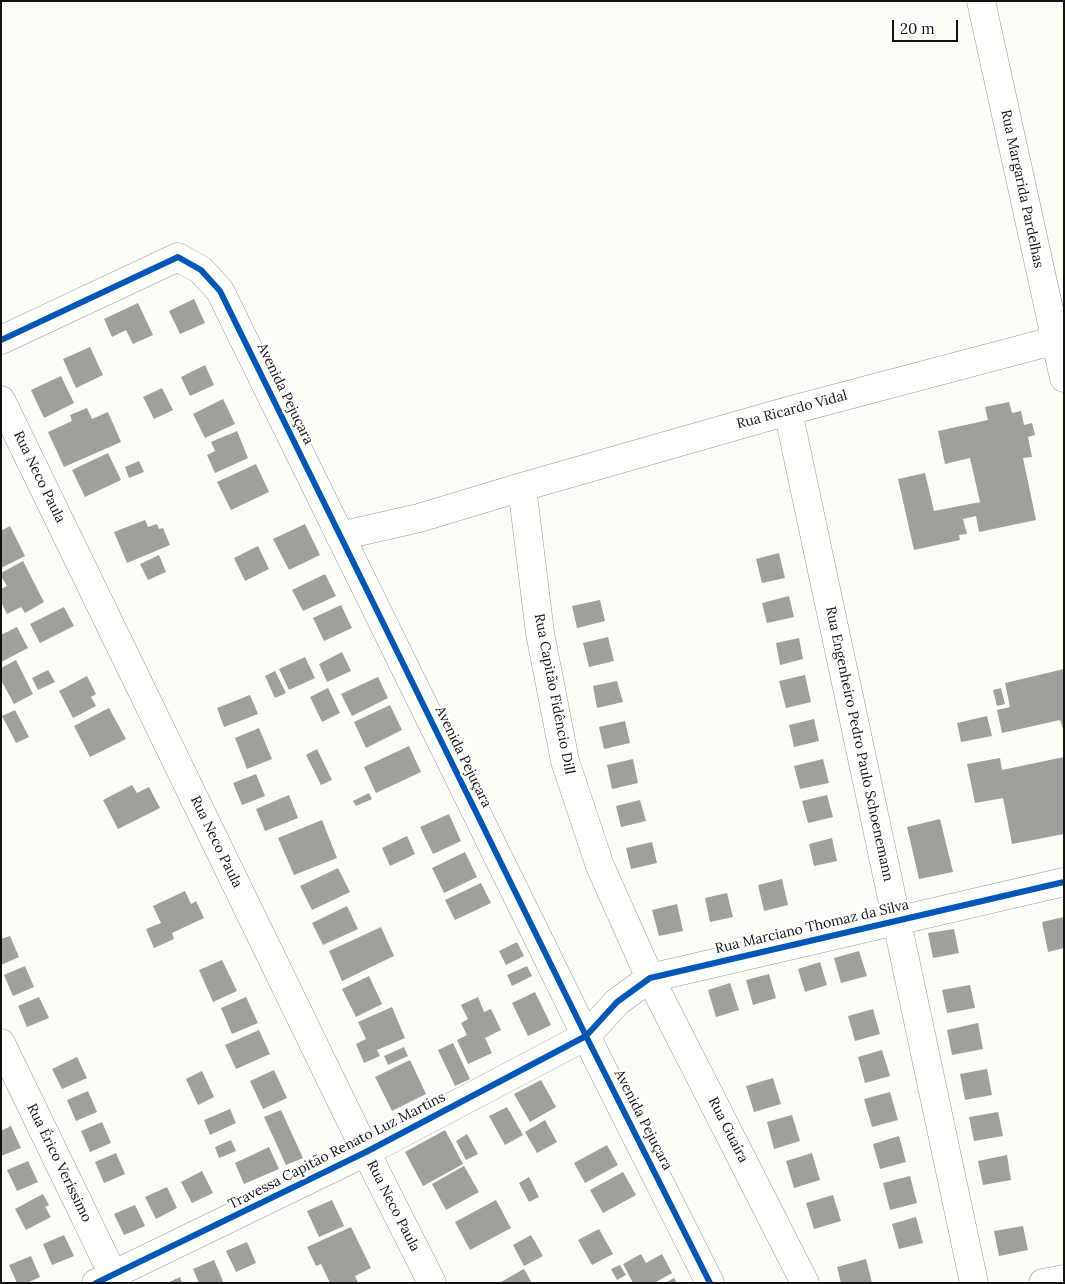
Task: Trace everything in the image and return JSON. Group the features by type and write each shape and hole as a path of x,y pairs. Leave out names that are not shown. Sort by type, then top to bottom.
{"street":[{"name":"Rua Margarida Pardelhas","path":"981,1 1059,339 1064,378"},
{"name":"Avenida Pejuçara","path":"1,340 178,257 201,270 220,291 586,1036 710,1283"},
{"name":"Rua Ricardo Vidal","path":"340,536 419,518 788,411 1059,339"},
{"name":"Rua Neco Paula","path":"1,400 366,1152 432,1283"},
{"name":"Rua Engenheiro Pedro Paulo Schoenemann","path":"788,411 974,1283"},
{"name":"Rua Capitão Fidêncio Dill","path":"522,487 540,633 565,762 600,866 650,978"},
{"name":"Rua Marciano Thomaz da Silva","path":"586,1036 617,1002 650,978 1064,882"},
{"name":"Rua Guaíra","path":"650,978 805,1283"},
{"name":"Travessa Capitão Renato Luz Martins","path":"109,1280 366,1152 586,1036"},
{"name":"Rua Érico Veríssimo","path":"1,1043 109,1280"},
{"path":"1043,1283 1064,1279"}],"building":[{"path":"194,299 205,323 180,334 169,311"},
{"path":"138,303 153,335 133,344 126,330 112,337 104,319"},
{"path":"90,347 103,375 76,388 63,359"},
{"path":"205,365 214,385 190,396 181,377"},
{"path":"61,376 74,403 44,418 31,390"},
{"path":"162,388 173,410 154,419 143,397"},
{"path":"223,399 235,424 205,438 193,414"},
{"path":"1009,402 1012,413 1021,411 1024,425 1032,423 1035,435 1028,437 1032,457 1023,458 1036,520 979,532 976,516 963,519 967,534 959,535 960,540 914,550 898,479 925,473 934,511 980,502 970,458 945,464 938,431 988,420 985,407"},
{"path":"87,408 92,419 108,412 121,442 64,467 48,432 72,421 70,415"},
{"path":"237,431 248,458 215,473 207,455 215,451 211,442"},
{"path":"108,453 121,480 85,497 72,470"},
{"path":"139,461 144,472 129,478 125,467"},
{"path":"256,464 269,492 231,510 217,482"},
{"path":"145,520 148,527 157,524 159,529 163,528 170,545 127,563 114,532"},
{"path":"305,524 320,555 289,570 273,539"},
{"path":"10,526 25,556 1,568 1,531"},
{"path":"258,546 269,569 245,581 234,558"},
{"path":"779,553 785,578 762,583 756,559"},
{"path":"159,555 166,572 148,580 140,564"},
{"path":"23,561 44,602 25,613 21,607 7,614 1,602 1,589 7,586 1,573"},
{"path":"325,574 336,596 303,611 292,590"},
{"path":"789,596 794,617 767,623 762,603"},
{"path":"600,600 605,621 577,628 572,606"},
{"path":"341,605 352,628 324,641 313,618"},
{"path":"64,607 74,626 40,643 30,624"},
{"path":"17,627 28,648 1,662 1,635"},
{"path":"608,637 614,661 589,667 583,643"},
{"path":"799,638 803,659 780,665 776,643"},
{"path":"342,652 351,671 327,682 319,664"},
{"path":"305,657 315,678 289,690 279,669"},
{"path":"16,660 33,694 14,704 1,680 1,668"},
{"path":"1064,669 1064,732 1060,720 1002,733 997,710 1010,707 1005,683"},
{"path":"48,670 55,682 38,690 32,678"},
{"path":"275,671 286,693 275,698 265,676"},
{"path":"805,675 811,702 786,708 779,681"},
{"path":"87,676 96,694 91,697 96,706 73,718 59,691"},
{"path":"378,677 388,698 352,716 341,694"},
{"path":"617,681 623,702 597,708 593,686"},
{"path":"328,688 340,713 322,722 310,697"},
{"path":"1001,688 1005,704 997,706 993,690"},
{"path":"250,695 258,714 224,727 217,708"},
{"path":"390,705 402,730 366,748 354,722"},
{"path":"109,708 126,739 90,757 74,726"},
{"path":"15,710 29,737 16,743 2,716"},
{"path":"987,716 992,736 961,742 957,723"},
{"path":"814,719 819,741 794,747 789,725"},
{"path":"625,721 630,743 604,749 599,727"},
{"path":"259,728 272,759 247,769 235,738"},
{"path":"409,746 421,772 376,793 364,767"},
{"path":"317,749 332,780 321,785 306,755"},
{"path":"1064,757 1064,834 1012,844 1003,798 975,803 967,764 1000,758 1002,770"},
{"path":"633,759 638,783 612,789 607,765"},
{"path":"823,759 829,783 800,789 794,766"},
{"path":"256,774 265,796 242,805 233,783"},
{"path":"132,785 137,793 149,787 160,808 118,829 103,800"},
{"path":"369,793 372,799 356,806 353,801"},
{"path":"289,795 298,818 265,831 256,809"},
{"path":"827,795 833,817 808,823 802,801"},
{"path":"640,800 646,821 621,827 616,806"},
{"path":"449,814 461,841 433,854 420,827"},
{"path":"940,819 953,872 919,879 907,827"},
{"path":"322,820 337,858 294,875 278,838"},
{"path":"407,836 415,854 390,866 382,848"},
{"path":"832,838 837,861 814,866 809,844"},
{"path":"652,842 657,863 631,869 626,848"},
{"path":"465,852 477,877 444,893 432,868"},
{"path":"338,868 350,892 312,910 300,886"},
{"path":"782,879 788,905 764,911 758,885"},
{"path":"481,883 491,903 455,920 445,900"},
{"path":"185,891 191,904 196,901 204,918 172,933 174,939 154,948 146,929 161,923 153,906"},
{"path":"727,893 733,917 710,922 705,898"},
{"path":"677,904 683,931 659,936 652,910"},
{"path":"347,906 358,929 323,945 312,923"},
{"path":"1064,917 1064,948 1048,952 1042,922"},
{"path":"381,927 394,956 342,981 329,951"},
{"path":"954,929 959,953 933,958 928,933"},
{"path":"10,936 19,957 1,965 1,939"},
{"path":"517,942 524,956 506,965 499,951"},
{"path":"859,951 867,976 841,983 834,958"},
{"path":"222,960 237,991 213,1002 199,970"},
{"path":"820,962 827,985 805,992 798,969"},
{"path":"25,966 34,987 13,996 4,975"},
{"path":"527,966 532,976 512,986 507,975"},
{"path":"769,974 776,998 753,1005 746,980"},
{"path":"369,976 382,1004 356,1017 342,989"},
{"path":"730,983 739,1010 716,1017 708,990"},
{"path":"970,985 975,1008 947,1013 942,990"},
{"path":"535,992 551,1025 528,1036 512,1003"},
{"path":"39,997 49,1018 27,1027 18,1006"},
{"path":"246,997 258,1023 232,1034 221,1008"},
{"path":"478,997 484,1012 491,1009 501,1030 485,1038 492,1053 468,1064 457,1040 467,1035 461,1023 468,1019 461,1005"},
{"path":"392,1007 405,1038 377,1050 380,1056 364,1063 356,1044 366,1039 358,1022"},
{"path":"873,1009 880,1034 855,1041 848,1016"},
{"path":"978,1023 983,1049 952,1055 947,1030"},
{"path":"259,1030 270,1054 236,1069 225,1045"},
{"path":"453,1043 470,1079 455,1086 438,1050"},
{"path":"404,1047 408,1056 388,1065 384,1056"},
{"path":"882,1050 890,1076 865,1083 858,1057"},
{"path":"77,1057 87,1078 62,1089 52,1069"},
{"path":"410,1060 426,1094 392,1111 375,1077"},
{"path":"987,1069 992,1095 965,1100 960,1074"},
{"path":"274,1070 287,1098 263,1109 250,1081"},
{"path":"202,1071 214,1097 198,1105 186,1079"},
{"path":"773,1078 781,1104 754,1112 746,1086"},
{"path":"541,1080 556,1107 530,1122 514,1094"},
{"path":"88,1091 97,1112 76,1121 67,1100"},
{"path":"890,1092 898,1120 872,1127 864,1099"},
{"path":"507,1107 523,1135 505,1145 489,1116"},
{"path":"230,1109 236,1123 210,1135 204,1120"},
{"path":"281,1110 303,1158 286,1165 264,1117"},
{"path":"998,1112 1003,1136 974,1141 969,1117"},
{"path":"792,1115 800,1141 774,1149 767,1122"},
{"path":"545,1120 557,1142 537,1153 525,1132"},
{"path":"102,1122 111,1143 90,1152 81,1131"},
{"path":"11,1126 21,1148 1,1156 1,1131"},
{"path":"445,1130 463,1164 423,1186 405,1152"},
{"path":"467,1134 478,1154 466,1160 456,1141"},
{"path":"899,1136 906,1162 880,1169 873,1144"},
{"path":"231,1140 236,1151 219,1158 215,1147"},
{"path":"607,1145 618,1165 585,1183 574,1163"},
{"path":"269,1147 279,1169 244,1184 235,1163"},
{"path":"116,1153 125,1174 104,1183 95,1162"},
{"path":"812,1153 820,1180 794,1188 786,1161"},
{"path":"1007,1155 1011,1180 983,1185 978,1161"},
{"path":"28,1161 38,1182 17,1191 7,1170"},
{"path":"464,1166 479,1192 446,1210 432,1184"},
{"path":"202,1171 213,1193 192,1203 181,1182"},
{"path":"623,1172 636,1195 603,1213 590,1190"},
{"path":"910,1176 917,1203 890,1210 883,1183"},
{"path":"529,1177 539,1197 529,1202 519,1183"},
{"path":"167,1187 177,1208 156,1219 145,1197"},
{"path":"43,1194 49,1205 45,1207 51,1217 26,1230 15,1209"},
{"path":"833,1195 841,1221 814,1229 806,1203"},
{"path":"332,1200 344,1226 319,1237 307,1211"},
{"path":"496,1200 511,1228 470,1250 455,1222"},
{"path":"135,1205 145,1226 124,1235 114,1214"},
{"path":"916,1217 923,1243 899,1249 892,1224"},
{"path":"1023,1226 1028,1250 999,1256 994,1231"},
{"path":"351,1227 371,1268 355,1276 358,1283 330,1283 321,1264 316,1266 307,1247"},
{"path":"599,1229 613,1254 592,1265 578,1240"},
{"path":"64,1235 74,1256 52,1265 43,1244"},
{"path":"531,1235 543,1256 524,1266 513,1245"},
{"path":"247,1242 256,1263 236,1272 226,1251"},
{"path":"641,1254 646,1263 662,1254 672,1273 654,1283 633,1283 623,1264"},
{"path":"31,1256 40,1277 27,1283 17,1283 9,1265"},
{"path":"866,1259 872,1283 841,1283 837,1267"},
{"path":"214,1260 223,1281 220,1283 199,1283 193,1269"},
{"path":"620,1265 626,1275 617,1280 611,1269"},
{"path":"524,1269 532,1283 499,1283"},
{"path":"180,1277 182,1283 167,1283"},
{"path":"674,1278 677,1283 665,1283"}],"cycle path":[{"path":"1,340 178,257 201,270 220,291 586,1036 710,1283"},
{"path":"96,1283 366,1152 586,1036 617,1002 650,978 1064,882"}]}
